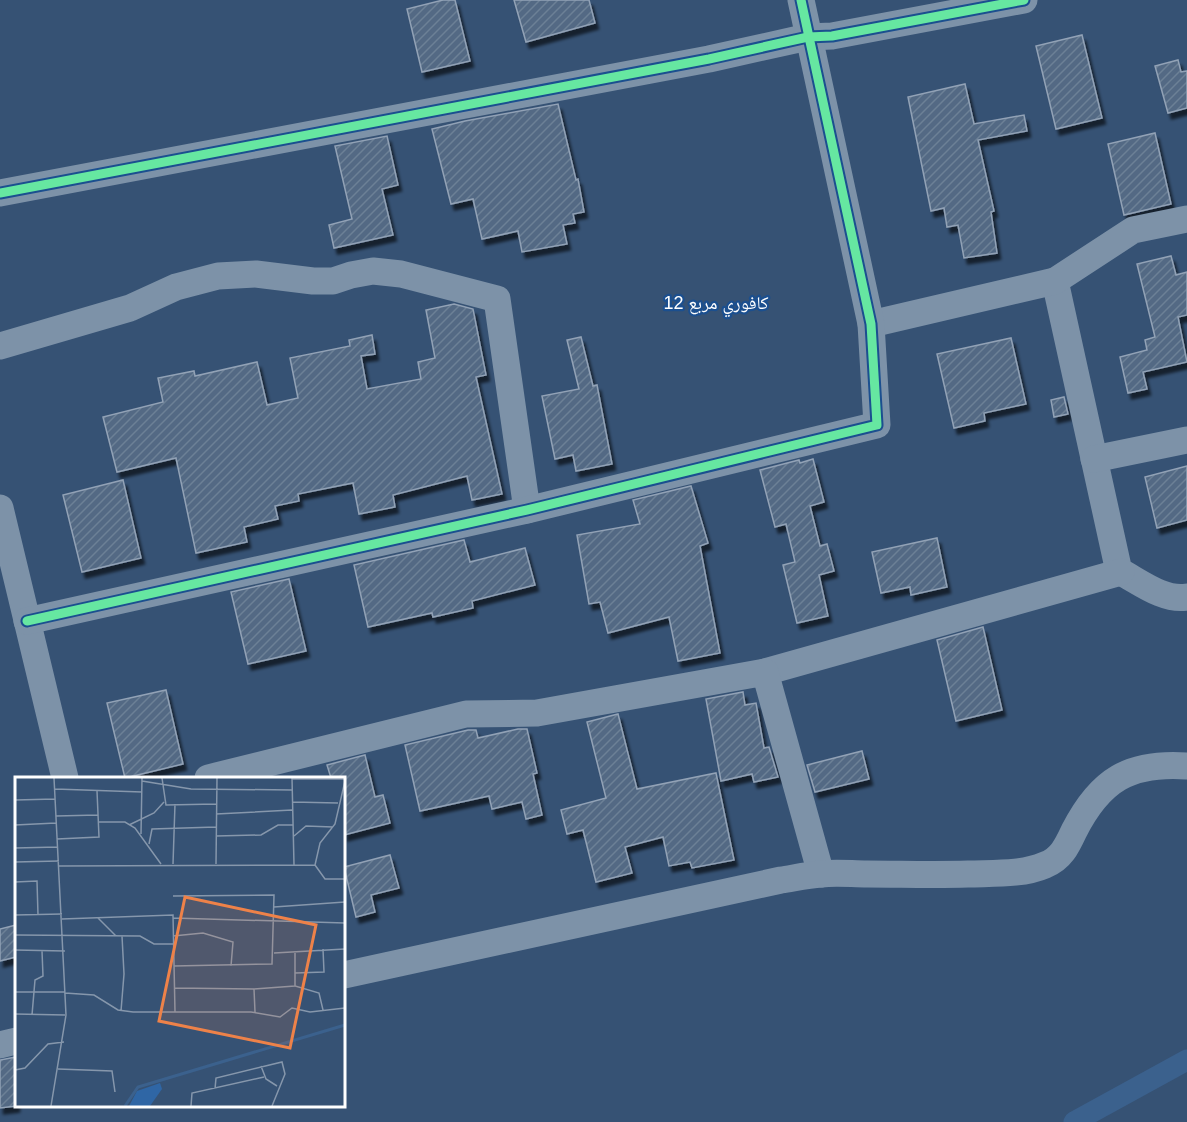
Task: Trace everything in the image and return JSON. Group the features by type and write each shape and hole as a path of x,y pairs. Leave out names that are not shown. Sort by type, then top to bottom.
{"street":[{"path":"27,621 527,510 877,425 871,324 801,0"},
{"path":"0,194 698,62 808,37 832,36 1024,0"},
{"path":"871,324 1055,281 1133,230 1187,219"},
{"path":"0,346 130,308 176,286 218,276 256,274 313,281 333,281 373,271 401,274 497,299 527,510"},
{"path":"1055,281 1118,567 1121,572 1160,593 1173,598 1187,597"},
{"path":"1094,459 1187,440"},
{"path":"0,508 65,777"},
{"path":"212,777 466,714 537,713 765,672 1121,572"},
{"path":"765,672 821,873"},
{"path":"345,975 821,873 933,875 1012,872 1045,866 1067,847 1092,801 1112,780 1130,771 1148,767 1170,764 1187,766"},
{"path":"0,1045 15,1041"}],"building":[{"path":"443,0 455,0 470,61 422,72 407,9"},
{"path":"514,0 589,0 595,23 526,42"},
{"path":"1082,35 1102,118 1056,129 1036,46"},
{"path":"1178,60 1181,72 1187,71 1187,108 1168,113 1155,66"},
{"path":"965,84 974,124 1024,115 1027,131 978,140 994,211 991,212 997,253 964,258 958,225 947,227 944,208 931,211 908,97"},
{"path":"558,104 576,180 578,179 584,212 573,214 575,223 563,225 567,244 522,252 518,231 482,239 473,199 451,204 432,129"},
{"path":"1155,133 1171,204 1124,215 1108,144"},
{"path":"387,136 398,185 382,189 393,235 334,248 329,225 352,219 335,146"},
{"path":"1171,256 1176,275 1187,272 1187,315 1178,317 1187,362 1143,372 1147,389 1128,393 1120,357 1147,350 1145,340 1155,337 1137,264"},
{"path":"454,304 473,309 486,375 476,377 502,494 472,500 467,476 393,495 395,507 359,514 353,483 298,494 299,501 275,506 278,519 244,527 247,542 196,553 176,458 117,472 103,417 163,402 158,378 194,371 195,376 257,362 267,405 298,398 290,358 350,346 349,340 372,335 375,354 361,356 367,389 421,379 418,362 435,358 426,310"},
{"path":"581,337 593,386 597,385 612,464 576,471 573,455 555,459 542,396 579,389 567,340"},
{"path":"1011,338 1026,404 984,413 985,421 954,428 937,354"},
{"path":"1064,397 1068,414 1054,417 1051,400"},
{"path":"813,459 824,502 810,506 820,546 827,544 834,571 819,575 828,616 797,623 783,565 795,562 786,524 775,527 760,470 799,460 800,463"},
{"path":"1187,466 1187,520 1157,528 1145,477"},
{"path":"123,480 141,558 82,572 63,495"},
{"path":"691,486 708,543 700,546 720,653 678,661 669,617 608,633 600,602 589,604 577,535 640,524 633,500"},
{"path":"937,538 947,587 911,595 910,587 881,593 872,552"},
{"path":"464,540 470,562 525,548 535,585 472,601 473,608 433,617 432,613 368,627 354,565"},
{"path":"289,579 306,651 248,664 231,592"},
{"path":"983,627 1002,710 956,721 937,640"},
{"path":"166,690 183,764 125,777 107,703"},
{"path":"743,692 745,705 756,703 764,748 769,747 778,777 754,782 752,774 721,781 706,699"},
{"path":"618,714 637,789 716,773 734,860 692,868 690,862 669,866 663,837 625,847 632,873 596,882 583,830 567,834 561,810 606,798 587,722"},
{"path":"527,729 537,773 533,774 542,815 526,819 522,802 492,809 489,796 420,811 405,745 468,730 476,730 478,738"},
{"path":"862,751 869,779 815,792 807,765"},
{"path":"365,755 375,797 383,795 390,823 345,835 345,777 331,777 327,765"},
{"path":"390,855 399,888 371,895 375,912 356,917 345,867"},
{"path":"15,925 15,957 0,961 0,929"},
{"path":"15,1057 15,1106 0,1108 0,1060"}],"waterway":[{"path":"1074,1122 1187,1060"}],"cycle path":[{"path":"27,621 527,510 877,425 871,324 801,0"},
{"path":"0,193 709,59 808,37 832,36 1024,0"}],"district":[{"name":"كافوري مربع 12","path":"716,303"}]}
